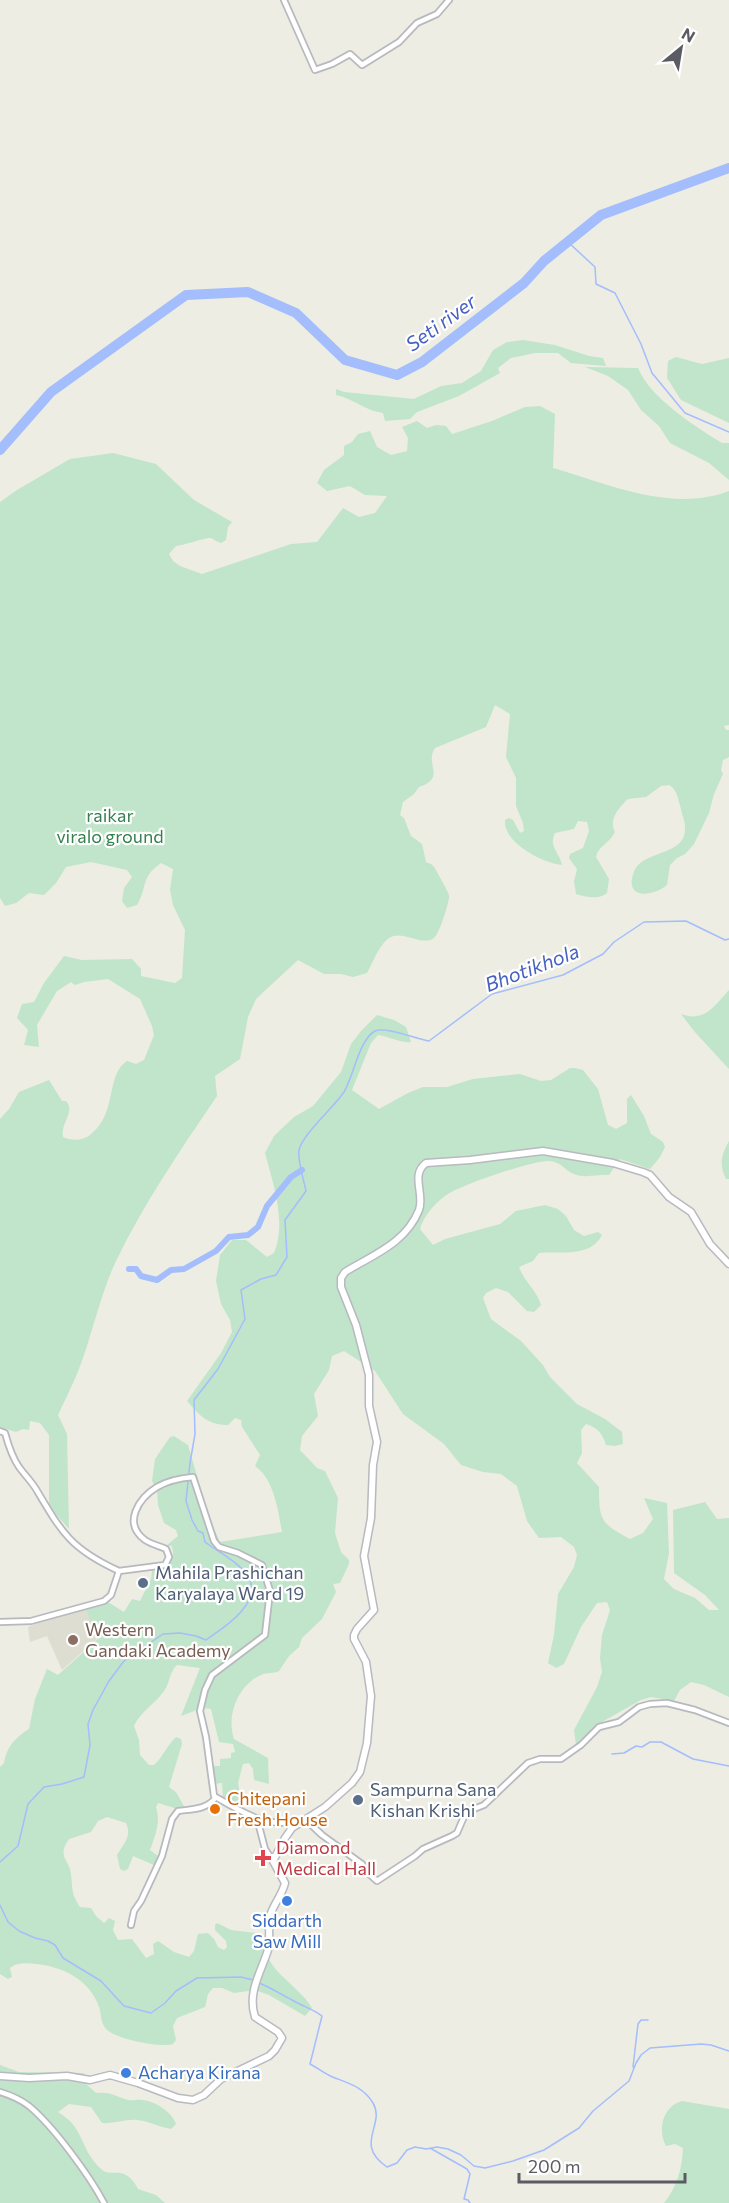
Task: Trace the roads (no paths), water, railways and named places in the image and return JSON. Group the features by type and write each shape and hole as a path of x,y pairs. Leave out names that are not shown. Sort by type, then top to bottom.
{"main road":[{"path":"0,2076 29,2078 67,2076 90,2080 110,2075 178,2098 193,2100 204,2095 221,2079 269,2056 276,2050 282,2038 278,2031 255,2017 252,2004 258,1971 268,1950 271,1913 285,1883 273,1861 292,1828 325,1807 352,1783 360,1772 367,1743 370,1696 366,1662 354,1635 374,1610 364,1548 371,1518 373,1465 377,1442 369,1406 369,1375 356,1325 341,1287 341,1278 345,1272 393,1245 411,1225 421,1202 418,1174 420,1167 426,1163 543,1151 631,1168 650,1175 669,1197 691,1212 710,1244 729,1264"}],"street":[{"path":"284,0 315,70 350,54 362,65 399,42 417,23 437,14 448,0"},
{"path":"2,1432 18,1465 34,1486 52,1519 70,1541 87,1555 119,1571 165,1566 169,1557 166,1549 142,1538 135,1527 133,1518 139,1503 158,1486 194,1477 214,1541 219,1547 238,1552 262,1565 270,1591 264,1635 212,1675 202,1700 201,1722 209,1756 214,1796 229,1807 278,1824 290,1824 305,1819 322,1835 362,1864 376,1881 416,1856 423,1849 457,1833 466,1812 483,1805 528,1763 540,1759 561,1759 581,1745 599,1727 619,1722 639,1707 667,1703 695,1710 729,1723"},
{"path":"0,1622 31,1621 104,1601 111,1595 119,1571"},
{"path":"131,1925 134,1911 162,1856 172,1819 178,1811 193,1810 211,1803 216,1797"},
{"path":"253,1815 258,1822 265,1849 273,1861"},
{"path":"0,2092 28,2105 48,2125 95,2187 104,2203"}],"waterway":[{"name":"Seti river","path":"0,450 51,392 186,295 248,292 296,313 345,360 397,375 422,362 524,283 544,261 601,215 729,168"},
{"path":"568,242 595,267 596,284 615,293 641,344 652,373 685,413 729,432"},
{"name":"Bhotikhola","path":"0,1862 18,1846 28,1804 44,1787 84,1777 90,1745 88,1724 109,1681 124,1661 163,1634 180,1633 206,1640 231,1622 246,1606 252,1588 249,1578 235,1563 205,1542 203,1533 198,1531 192,1520 186,1501 195,1434 194,1400 218,1369 245,1319 241,1290 261,1279 276,1275 287,1257 285,1220 306,1191 300,1164 301,1144 344,1092 369,1036 375,1031 386,1030 429,1041 492,994 563,975 603,954 614,942 644,922 686,921 725,940 729,939"},
{"path":"129,1269 136,1269 141,1276 157,1280 171,1270 184,1269 216,1251 229,1237 248,1235 258,1227 267,1206 291,1177 302,1170"},
{"path":"612,1754 624,1753 650,1742 661,1742 693,1759 729,1766"},
{"path":"0,1905 8,1922 19,1931 55,1945 63,1958 101,1981 124,2006 151,2013 176,1991 197,1978 241,1977 253,1980"},
{"path":"257,1982 322,2016 310,2064 328,2075 357,2087 373,2103 376,2119 371,2142 372,2150 377,2159 387,2167 397,2163 407,2150 415,2147 448,2149 461,2155 474,2166 485,2168 513,2161 544,2150 579,2128 593,2111 629,2081 641,2055 650,2048 701,2044 729,2051"},
{"path":"633,2067 638,2024 641,2020 648,2020"},
{"path":"430,2148 467,2169 470,2174 464,2199 470,2203"}],"place":[{"name":"Mahila Prashichan Karyalaya Ward 19","path":"143,1583"},
{"name":"Western Gandaki Academy","path":"73,1640"},
{"name":"Sampurna Sana Kishan Krishi","path":"358,1800"},
{"name":"Chitepani Fresh House","path":"215,1809"},
{"name":"Diamond Medical Hall","path":"263,1858"},
{"name":"Siddarth Saw Mill","path":"287,1901"},
{"name":"Acharya Kirana","path":"126,2073"}],"park label":[{"name":"raikar viralo ground","path":"110,826"}]}
